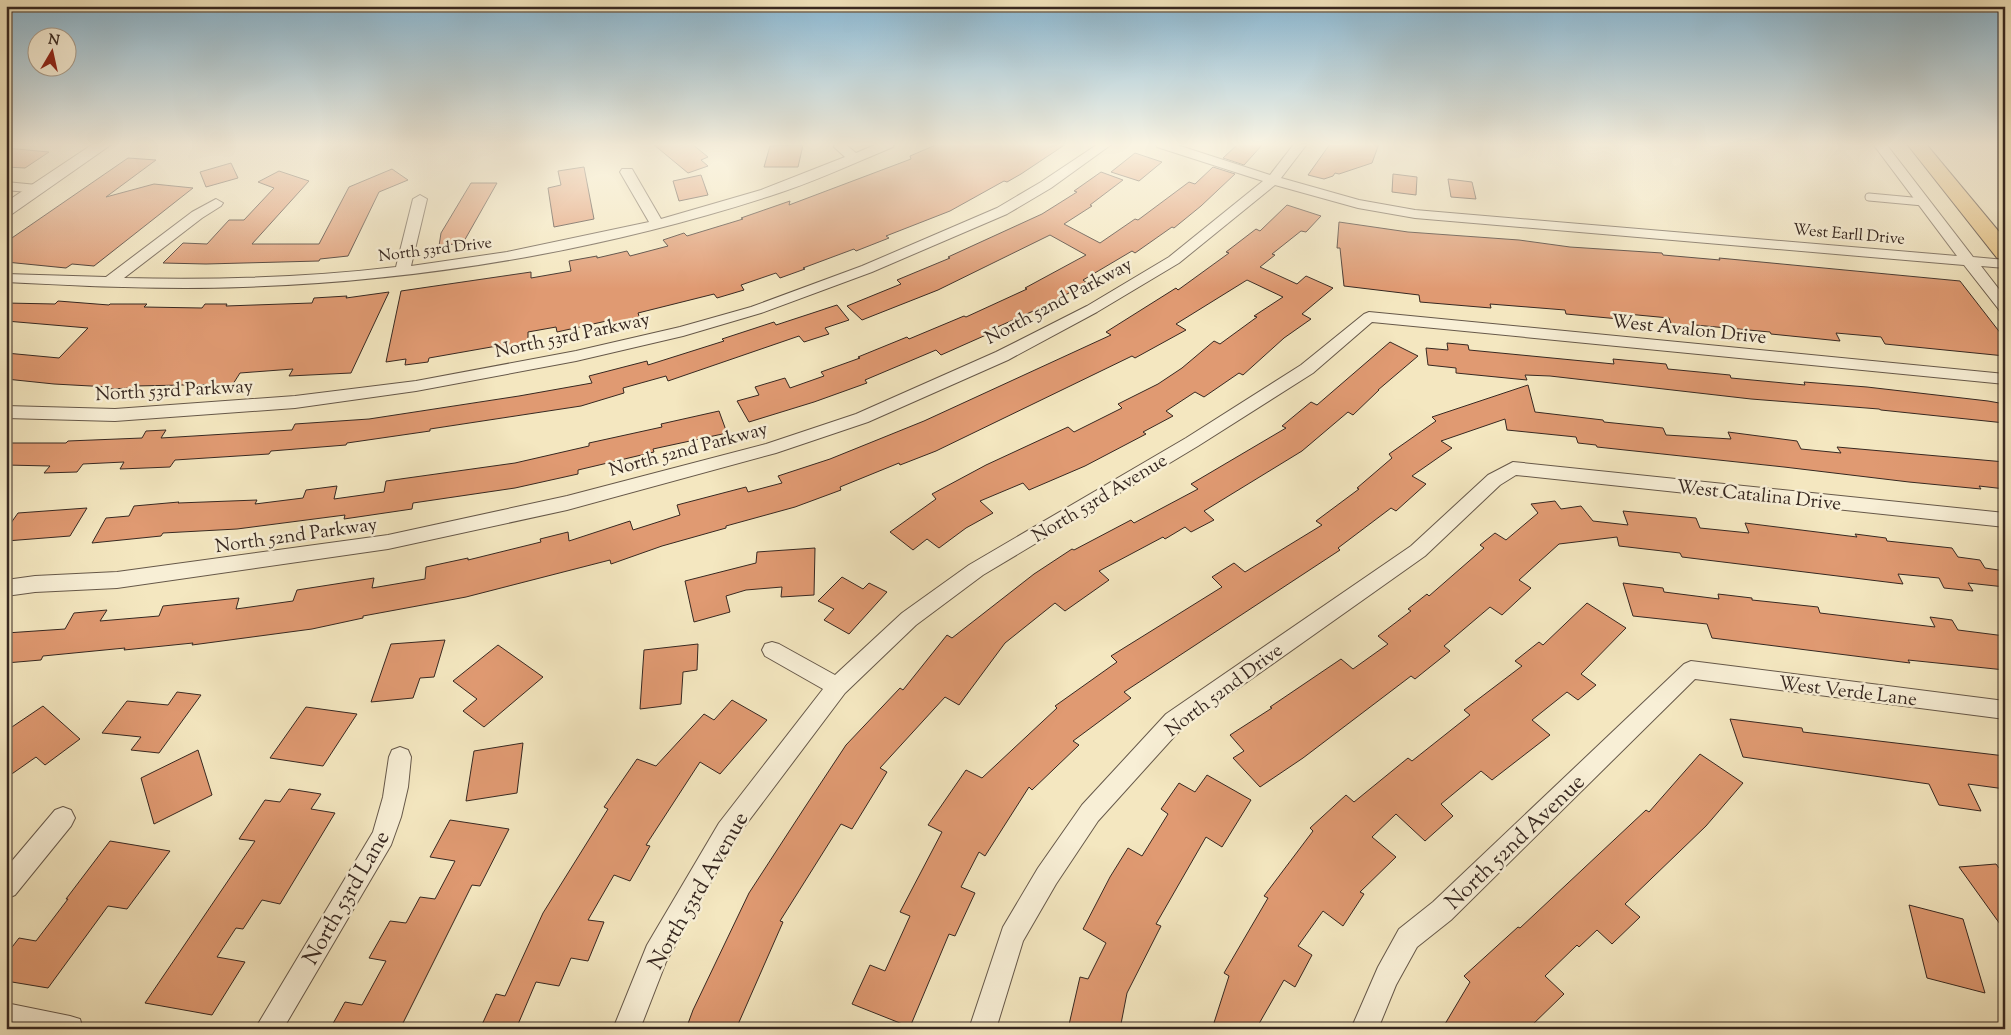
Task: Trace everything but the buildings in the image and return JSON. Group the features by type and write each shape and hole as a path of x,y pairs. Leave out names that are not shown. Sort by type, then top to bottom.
{"main road":[{"path":"1955,192 2005,253"}],"street":[{"path":"6,210 32,192"},
{"path":"639,192 657,223"},
{"name":"North 53rd Drive","path":"6,278 241,283 402,271 573,244 768,192"},
{"name":"North 53rd Parkway","path":"6,412 115,415 294,402 416,386 576,356 684,331 756,310 858,272 1002,211 1034,192"},
{"name":"North 52nd Parkway","path":"6,588 35,584 117,580 388,542 567,503 770,449 862,418 1002,356 1092,309 1174,260 1258,192"},
{"name":"West Earll Drive","path":"1317,192 1358,204 1415,214 2005,264"},
{"path":"1916,192 2005,308"},
{"path":"402,271 420,199"},
{"path":"111,281 197,215 216,203"},
{"name":"West Avalon Drive","path":"1369,317 2005,379"},
{"name":"North 53rd Avenue","path":"626,1029 656,954 727,831 837,688 909,619 976,570 1192,442 1307,369 1369,317"},
{"name":"West Catalina Drive","path":"1513,468 2005,520"},
{"name":"North 52nd Drive","path":"982,1029 1012,936 1047,876 1090,812 1174,721 1418,550 1494,480 1513,468"},
{"path":"772,650 837,688"},
{"name":"West Verde Lane","path":"1691,670 2005,710"},
{"name":"North 52nd Avenue","path":"1364,1029 1387,976 1408,938 1442,911 1691,670"},
{"name":"North 53rd Lane","path":"268,1029 383,837 393,810 400,757"},
{"path":"6,888 63,818"},
{"path":"6,1016 70,1029"}],"lane":[{"path":"1869,197 1923,202"}]}
